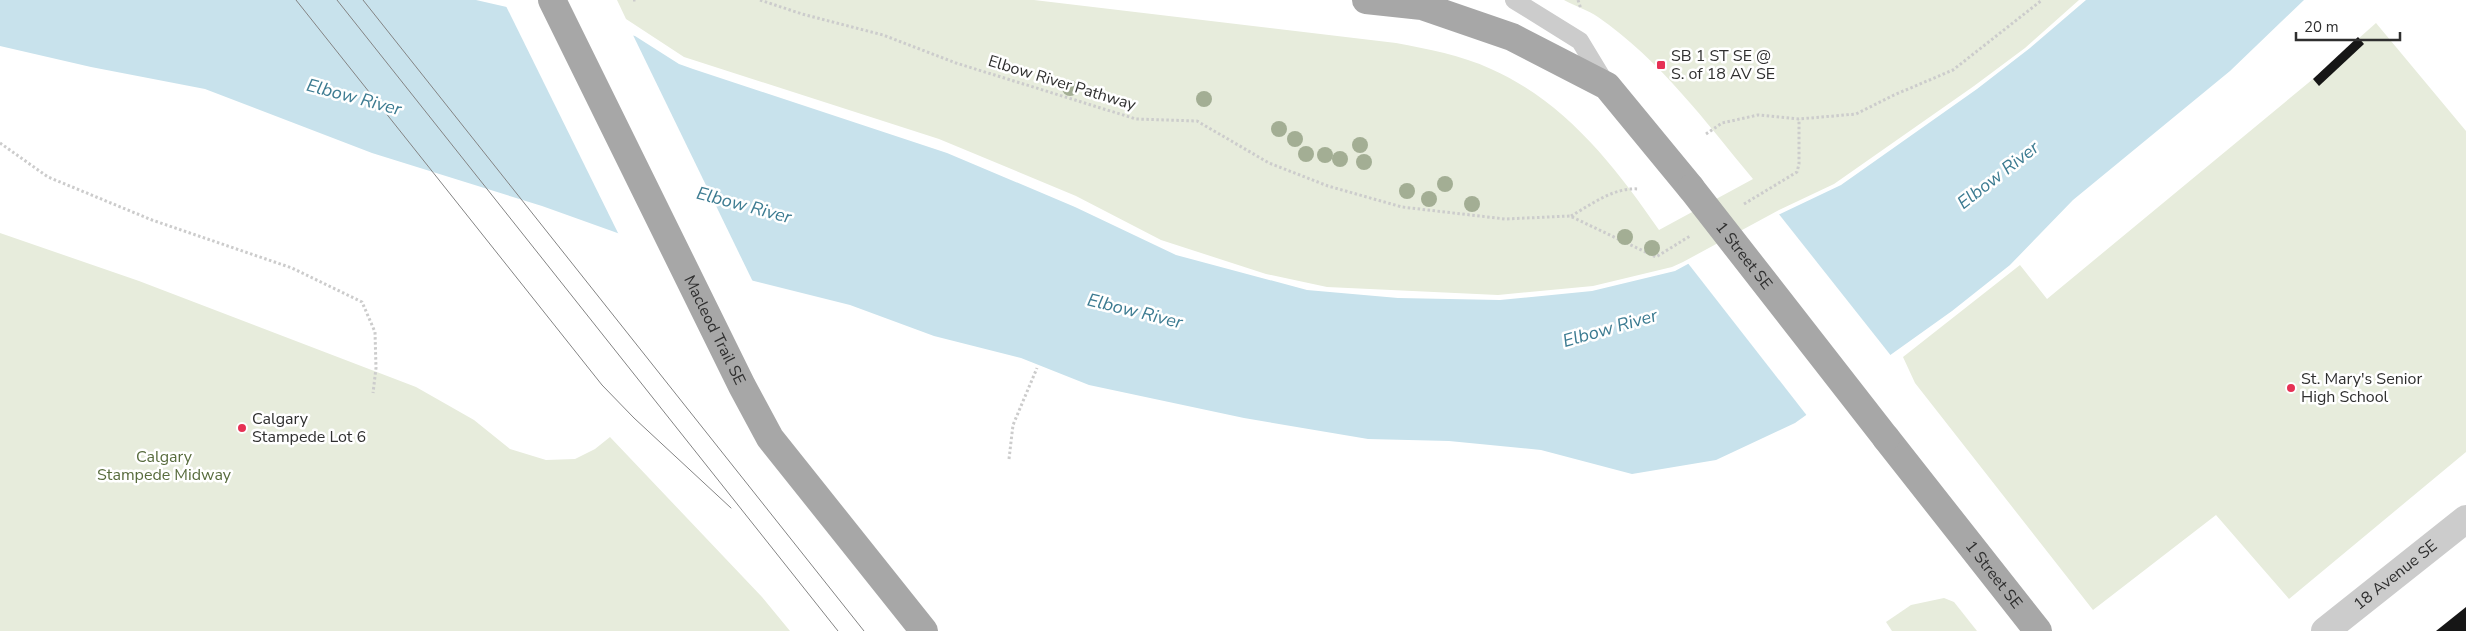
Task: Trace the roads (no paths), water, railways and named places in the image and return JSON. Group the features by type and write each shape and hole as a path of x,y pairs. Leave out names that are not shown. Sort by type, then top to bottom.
{"main road":[{"name":"Macleod Trail SE","path":"552,0 742,386 770,438 924,631"},
{"name":"1 Street SE","path":"1366,0 1422,6 1512,37 1607,86 1691,188 2038,631"}],"street":[{"name":"18 Avenue SE","path":"2325,631 2466,519"}],"lane":[{"path":"1514,0 1580,41 1607,86"}],"water":[{"name":"Elbow River","path":"0,0 476,0 635,36 679,64 947,153 1075,207 1176,255 1307,290 1398,298 1500,300 1592,291 1675,271 1778,215 1841,185 1977,89 2030,48 2086,0 2304,0 2230,71 2073,200 2010,265 1952,311 1795,423 1716,460 1632,474 1541,450 1449,441 1368,439 1244,418 1089,385 1021,358 934,336 850,305 746,279 542,206 372,153 205,89 91,67 0,46"}],"tram line":[{"path":"296,0 602,385 634,418 731,508"},
{"path":"337,0 838,631"},
{"path":"363,0 864,631"}],"place":[{"name":"SB 1 ST SE @ S. of 18 AV SE","path":"1661,65"},
{"name":"St. Mary's Senior High School","path":"2291,388"},
{"name":"Calgary Stampede Lot 6","path":"242,428"}],"park label":[{"name":"Calgary Stampede Midway","path":"164,466"}]}
